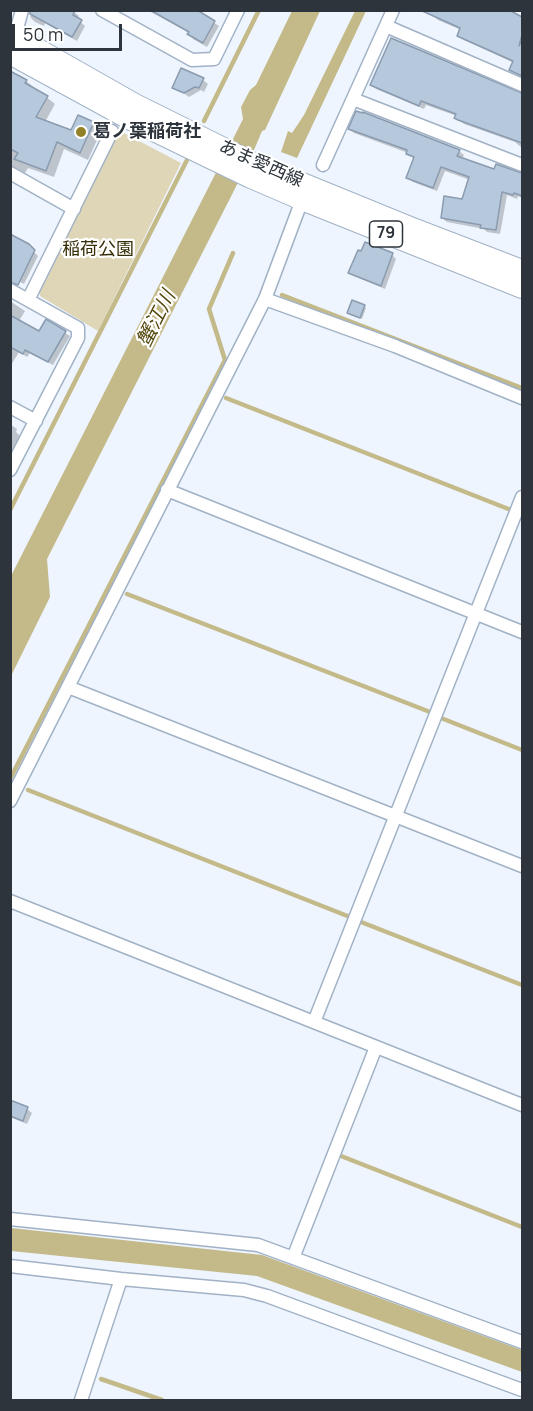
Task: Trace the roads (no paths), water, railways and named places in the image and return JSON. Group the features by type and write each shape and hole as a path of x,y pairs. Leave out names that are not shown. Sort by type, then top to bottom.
{"main road":[{"name":"あま愛西線","path":"12,41 129,119 214,152 254,171 522,270"},
{"name":"あま愛西線","path":"254,171 302,200 522,288"}],"street":[{"path":"12,41 22,10"},
{"path":"102,10 192,60 214,59 238,10"},
{"path":"323,165 393,10"},
{"path":"386,26 522,85"},
{"path":"354,99 522,165"},
{"path":"28,300 112,131"},
{"path":"10,173 74,208"},
{"path":"10,801 265,299 302,200"},
{"path":"10,290 78,328 78,338 10,470"},
{"path":"265,299 395,346 522,398"},
{"path":"10,407 36,420"},
{"path":"167,490 522,632"},
{"path":"314,1022 522,497"},
{"path":"68,687 522,866"},
{"path":"10,901 522,1106"},
{"path":"293,1258 376,1047"},
{"path":"10,1219 258,1245 522,1342"},
{"path":"10,1266 244,1290 267,1296 522,1390"},
{"path":"81,1401 121,1279"}],"water":[{"name":"蟹江川","path":"292,11 320,11 265,130 262,131 251,157 47,559 50,597 11,676 11,576 243,119 241,107 250,90 256,85"},
{"path":"355,11 366,11 297,158 281,152 288,131 292,133 304,115"},
{"path":"11,1228 262,1255 522,1350 522,1372 257,1276 11,1251"}],"waterway":[{"path":"204,121 259,10"},
{"path":"10,510 187,160"},
{"path":"10,779 225,360 209,309 233,253"},
{"path":"282,295 522,388"},
{"path":"226,398 511,510"},
{"path":"127,594 430,712"},
{"path":"441,718 522,750"},
{"path":"28,790 350,917"},
{"path":"361,922 522,985"},
{"path":"341,1156 522,1227"},
{"path":"101,1379 162,1400"}],"place":[{"name":"葛ノ葉稲荷社","path":"81,132"}],"park label":[{"name":"稲荷公園","path":"98,250"}]}
